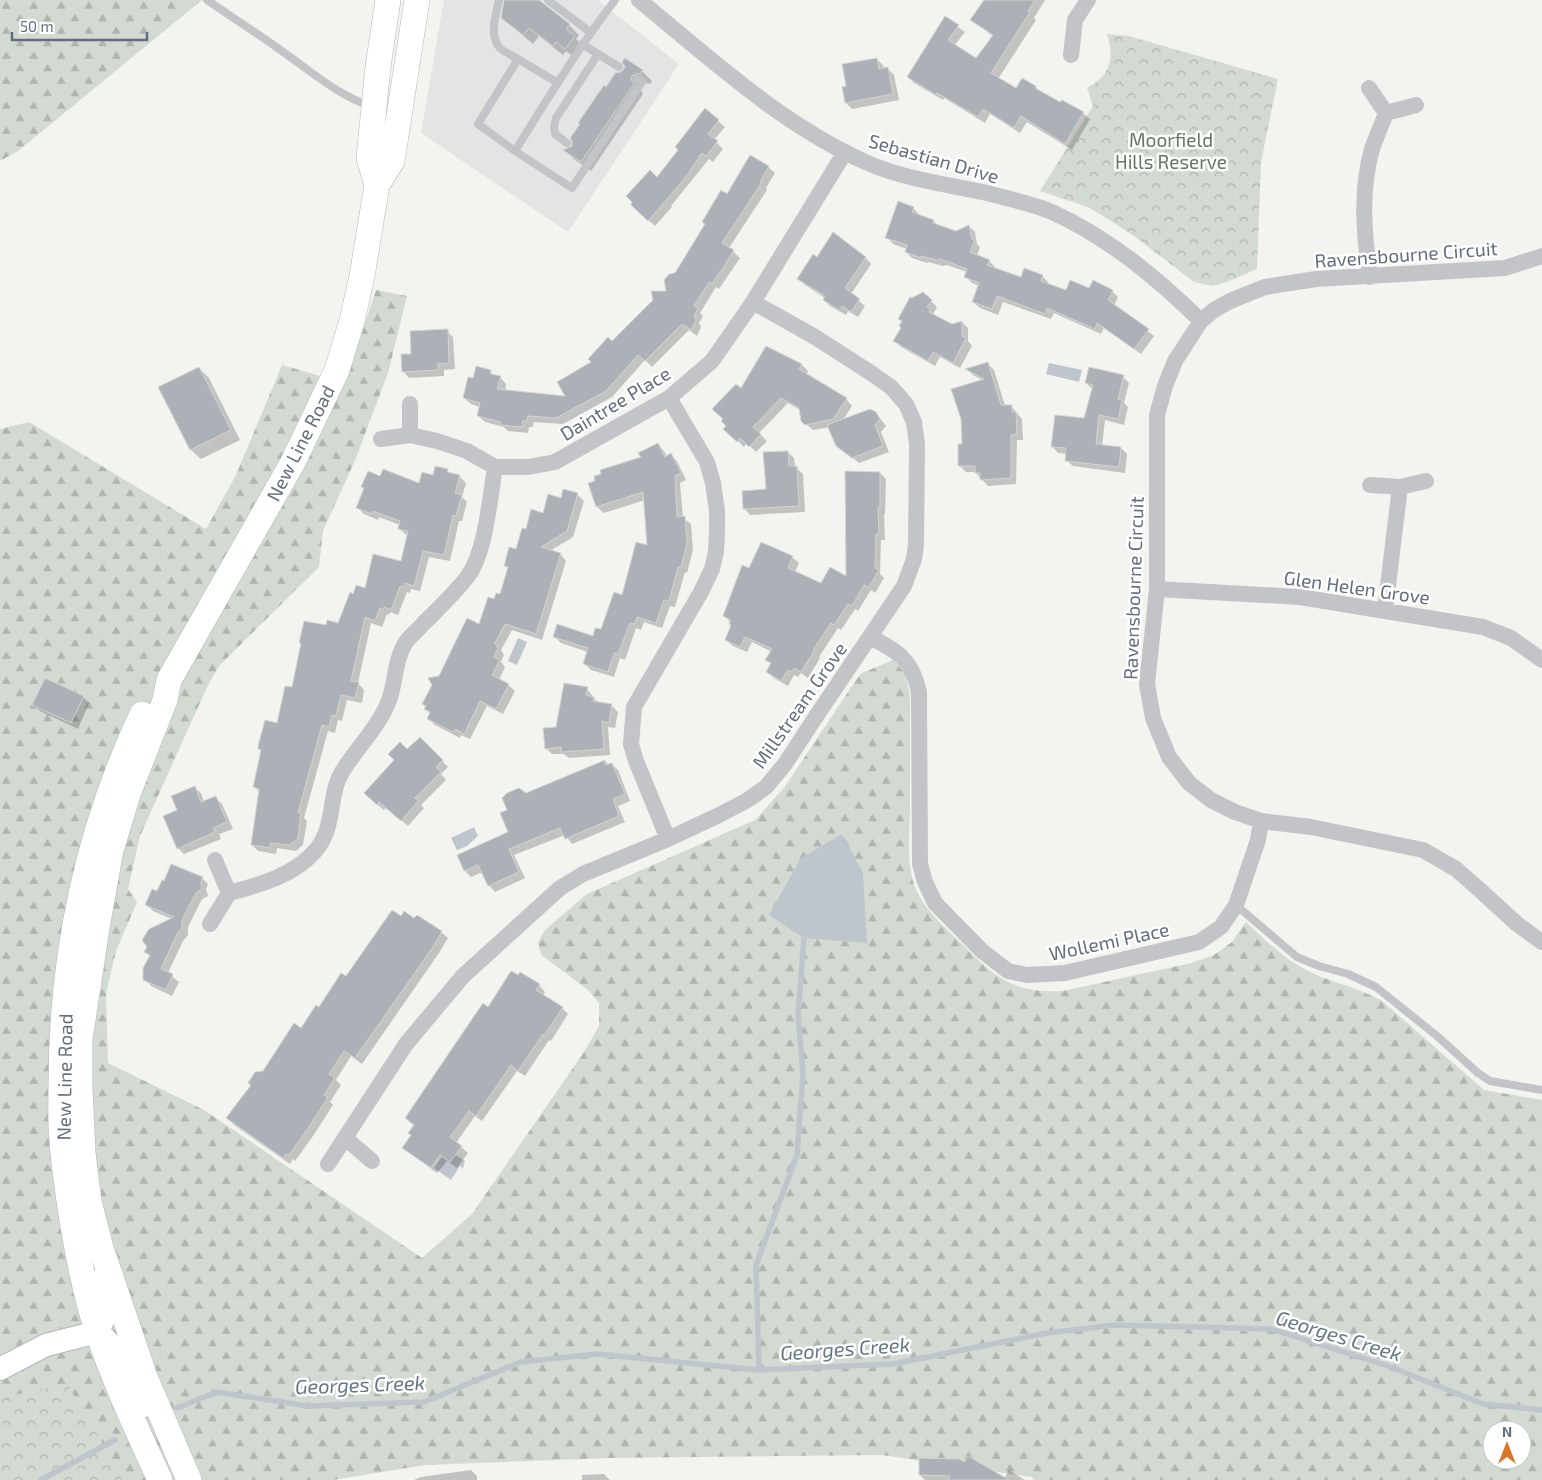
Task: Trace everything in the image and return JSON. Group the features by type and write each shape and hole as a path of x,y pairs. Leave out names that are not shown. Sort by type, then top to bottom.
{"main road":[{"name":"New Line Road","path":"377,185 369,158 388,0"},
{"name":"New Line Road","path":"189,1480 145,1377 101,1248 90,1201 82,1152 80,1039 98,922 112,850 128,794 165,700 169,680 293,462 337,370 352,321 362,276 377,185 392,161 417,0"},
{"name":"New Line Road","path":"160,1480 121,1394 97,1332 80,1266 68,1194 62,1139 61,1039 70,952 83,880 93,842 120,763 151,694 169,680"},
{"path":"0,1369 46,1345 97,1332 108,1312 101,1248"},
{"path":"97,1332 112,1344 124,1359 177,1480"}],"street":[{"name":"Sebastian Drive","path":"639,0 778,110 800,126 845,152 871,165 904,175 989,194 1051,212 1101,237 1142,269 1201,321"},
{"path":"1071,55 1075,20 1088,0"},
{"path":"1369,88 1386,112"},
{"path":"1386,112 1416,105"},
{"path":"1370,277 1364,225 1366,185 1372,149 1386,112"},
{"name":"Daintree Place","path":"381,439 410,435 437,441 467,451 495,466 528,467 555,462 669,398 712,361 753,302 845,152"},
{"name":"Ravensbourne Circuit","path":"1542,256 1505,268 1316,279 1265,287 1230,301 1214,310 1201,321 1175,361 1165,386 1157,416 1157,589 1148,684 1154,718 1169,757 1189,783 1211,800 1235,812 1261,821 1310,827 1423,850 1456,869 1516,924 1542,942"},
{"name":"Millstream Grove","path":"328,1164 406,1044 463,976 560,888 583,874 668,839 746,801 766,787 785,764 904,586 914,559 916,544 917,444 914,422 906,404 891,387 815,337 753,302"},
{"path":"668,839 636,761 631,744 634,707 701,592 712,569 718,533 718,511 713,483 706,462 669,398"},
{"path":"410,404 410,435"},
{"path":"210,924 229,893 260,884 284,874 302,864 316,850 326,833 340,774 378,722 388,702 395,672 406,642 447,600 468,576 476,563 485,527 495,466"},
{"path":"1370,485 1400,487 1426,481"},
{"path":"1385,610 1400,487"},
{"name":"Glen Helen Grove","path":"1157,589 1300,597 1483,627 1511,638 1535,653 1542,660"},
{"name":"Wollemi Place","path":"870,637 890,647 908,663 916,676 919,692 920,864 925,882 935,903 982,951 1008,971 1027,975 1065,973 1199,942 1221,927 1236,906 1258,840 1261,821"},
{"path":"215,860 229,893"},
{"path":"345,1138 372,1161"}],"lane":[{"path":"206,0 331,87 356,101 374,107"},
{"path":"499,0 494,28 495,40 501,49 558,83"},
{"path":"548,0 590,32"},
{"path":"515,151 582,44 614,0"},
{"path":"582,44 619,67"},
{"path":"567,143 555,134 556,118 598,54"},
{"path":"518,59 478,124 572,188 589,156 642,82 637,79"},
{"path":"1236,906 1297,956 1319,966 1348,974 1376,987 1437,1036 1478,1073 1490,1080 1542,1090"}],"shaded area":[{"path":"444,0 598,0 679,64 568,232 421,133"},
{"path":"1049,363 1082,370 1079,382 1046,374"},
{"path":"518,638 527,642 517,665 508,661"},
{"path":"474,827 478,836 467,846 457,850 451,838"},
{"path":"842,834 863,873 867,943 804,938 769,915 801,858"},
{"path":"447,1149 465,1161 463,1168 460,1166 451,1180 434,1168"}],"green space":[{"path":"0,0 202,0 18,151 0,161"},
{"name":"Moorfield Hills Reserve","path":"1107,34 1129,36 1278,79 1261,162 1257,269 1227,282 1212,286 1194,282 1134,236 1088,207 1040,191 1093,106 1087,88 1101,78 1109,66 1110,51"},
{"path":"376,290 407,296 388,373 356,458 323,531 319,567 219,666 207,687 140,836 128,889 137,902 116,951 106,994 108,1063 204,1110 422,1258 472,1214 584,1052 599,1026 599,1003 587,989 541,955 538,943 545,930 587,894 755,820 784,788 860,674 893,660 905,673 910,695 909,849 910,867 914,884 930,912 980,962 1000,978 1034,990 1063,991 1191,963 1214,955 1232,942 1246,922 1278,951 1299,966 1319,976 1381,1000 1484,1090 1542,1100 1542,1480 1034,1480 1032,1477 882,1455 610,1458 425,1465 333,1480 0,1480 0,429 29,422 206,529 236,475 282,365 345,383"},
{"path":"67,1384 122,1480 0,1480 0,1398"}],"building":[{"path":"504,0 539,0 570,24 566,29 575,36 565,49 556,42 553,46 529,28 523,35 501,18"},
{"path":"984,0 1035,0 1028,11 1030,12 991,73 1016,88 1022,78 1036,86 1035,88 1060,102 1062,100 1084,112 1065,144 1021,116 1014,128 983,109 978,117 907,77 945,16 959,25 948,40 976,58 993,35 970,20"},
{"path":"625,58 643,70 640,74 637,73 632,76 631,79 634,84 581,162 563,150 572,146 570,138 580,124 578,123 604,85 606,87 616,72 619,73 623,70 625,67 622,62"},
{"path":"877,58 879,69 888,67 893,94 845,103 842,87 846,86 842,64"},
{"path":"705,108 719,120 708,134 718,141 706,156 702,153 685,178 648,221 631,205 632,202 626,196 650,170 657,177 678,150 675,147"},
{"path":"750,155 769,166 760,182 762,182 722,243 734,250 721,272 712,284 709,282 694,306 698,308 694,316 696,320 691,330 682,324 645,361 638,355 606,391 556,418 528,416 527,421 523,421 522,427 500,425 500,422 477,416 480,403 463,398 468,377 473,378 476,366 491,370 490,374 501,376 497,389 565,396 557,382 591,362 588,359 608,337 612,341 653,300 651,291 666,291 664,280 669,274 675,273 705,224 702,222 721,190 727,194"},
{"path":"898,201 914,207 912,212 934,220 933,223 956,231 969,225 972,239 975,240 970,252 990,260 987,265 1021,277 1024,268 1043,275 1041,281 1066,290 1070,280 1089,288 1093,280 1113,290 1108,300 1149,329 1134,349 1097,323 1095,329 1047,308 1045,314 997,296 992,309 972,302 979,283 964,277 967,269 940,259 936,260 921,256 921,258 905,252 907,245 885,238"},
{"path":"833,232 866,257 845,288 860,299 851,312 842,306 839,310 823,300 825,296 797,279 813,254 817,257"},
{"path":"923,292 932,300 927,307 930,309 929,312 952,324 962,321 962,336 966,338 953,363 933,352 928,361 893,341 901,328 899,326 902,321 898,319 910,297 912,298"},
{"path":"448,329 449,363 438,364 438,370 402,372 401,354 411,354 410,331"},
{"path":"766,346 802,364 799,369 847,398 833,419 805,425 801,421 799,408 781,398 753,427 761,434 749,447 740,438 737,442 723,429 726,426 721,421 723,419 712,409 736,384 741,388"},
{"path":"988,362 1001,405 1012,405 1012,412 1016,412 1017,434 1011,435 1011,478 980,480 980,473 975,473 975,466 958,466 958,444 962,444 961,419 951,389 984,379 965,369"},
{"path":"199,367 231,430 190,450 158,387"},
{"path":"1089,367 1124,375 1118,399 1122,400 1118,419 1099,415 1096,444 1121,447 1119,467 1065,461 1066,448 1051,447 1055,415 1084,418 1093,385 1085,383"},
{"path":"870,409 876,412 880,419 875,425 883,446 852,458 836,446 827,425"},
{"path":"658,443 665,457 671,453 681,473 675,476 677,517 685,516 687,543 669,601 664,600 656,623 637,617 635,624 630,623 618,654 614,653 608,672 583,664 588,648 553,637 557,624 593,636 595,628 601,629 614,592 622,595 636,542 647,545 643,492 596,507 588,483 595,481 594,476 601,474 600,470 641,457 638,453"},
{"path":"788,451 789,466 797,466 799,506 743,509 742,491 766,489 763,452"},
{"path":"435,466 448,469 447,472 460,475 455,493 462,495 456,516 453,515 444,555 423,551 414,586 405,583 404,587 400,586 391,610 384,607 383,610 380,608 375,621 365,617 351,681 359,682 355,698 341,695 336,716 332,715 329,727 322,725 298,813 301,813 298,839 289,845 271,843 270,848 251,845 259,789 253,787 261,750 258,749 258,746 265,720 277,723 285,686 292,687 304,621 326,625 327,620 338,623 350,592 353,594 356,585 365,588 373,554 401,561 408,531 398,529 400,521 373,511 372,514 356,508 364,488 361,487 368,471 380,476 383,469 419,483 422,472 433,475"},
{"path":"845,471 880,472 879,534 876,534 875,568 879,570 869,587 864,585 852,606 848,604 834,625 831,623 801,672 794,668 791,672 788,670 781,681 766,672 771,663 765,660 772,649 745,637 740,647 725,640 731,620 723,616 742,565 749,568 761,542 793,556 788,568 821,583 830,567 846,576"},
{"path":"563,489 578,493 567,531 541,547 561,553 536,634 505,624 495,643 498,648 494,657 500,660 492,675 509,684 496,709 480,701 464,734 455,729 453,732 427,719 430,712 424,709 426,706 422,704 432,685 428,678 439,676 467,618 479,624 488,597 494,599 496,593 500,594 508,567 504,566 509,547 516,549 522,528 526,529 531,509 543,513 548,494 561,498"},
{"path":"45,678 84,696 71,723 32,705"},
{"path":"564,683 588,687 586,695 594,697 593,701 612,704 609,723 602,721 604,749 561,752 561,747 545,749 543,728 556,727"},
{"path":"420,737 443,760 436,767 441,772 415,798 418,801 401,821 379,802 377,805 364,793 394,760 388,754 400,742 407,749"},
{"path":"605,760 605,765 612,763 625,794 613,799 619,816 565,839 560,828 509,849 519,872 488,886 478,865 464,871 457,855 508,832 500,813 507,810 502,798 507,793 519,788 526,793"},
{"path":"195,786 201,802 216,796 227,822 213,828 215,832 177,849 163,816 177,810 171,796"},
{"path":"171,864 203,877 201,882 202,889 196,893 182,920 182,928 177,934 161,969 173,974 166,990 143,980 143,968 150,955 144,952 147,947 142,940 149,929 174,917 145,905 152,889 157,891 162,880 164,881"},
{"path":"392,910 401,916 404,911 414,918 417,915 442,931 433,947 355,1058 344,1051 329,1074 335,1078 324,1095 328,1097 288,1156 286,1154 283,1158 226,1118 251,1085 248,1083 255,1072 263,1071 294,1023 301,1028 316,1005 319,1007 341,973 346,976"},
{"path":"511,971 518,975 520,972 540,984 536,990 563,1007 518,1071 511,1065 476,1116 469,1111 450,1137 462,1146 450,1162 440,1155 431,1168 402,1148 411,1135 408,1133 414,1125 405,1118 483,1003 488,1007"},
{"path":"968,1456 1009,1480 948,1480 950,1476 919,1475 919,1458 960,1459 964,1462"}],"waterway":[{"path":"759,1370 756,1265 797,1155 803,1074 798,1015 804,938"},
{"name":"Georges Creek","path":"177,1408 217,1392 308,1406 424,1402 521,1362 597,1354 759,1370 893,1364 1047,1333 1115,1325 1271,1329 1388,1366 1483,1404 1542,1410"},
{"name":"Georges Creek","path":"41,1480 115,1440"}]}
